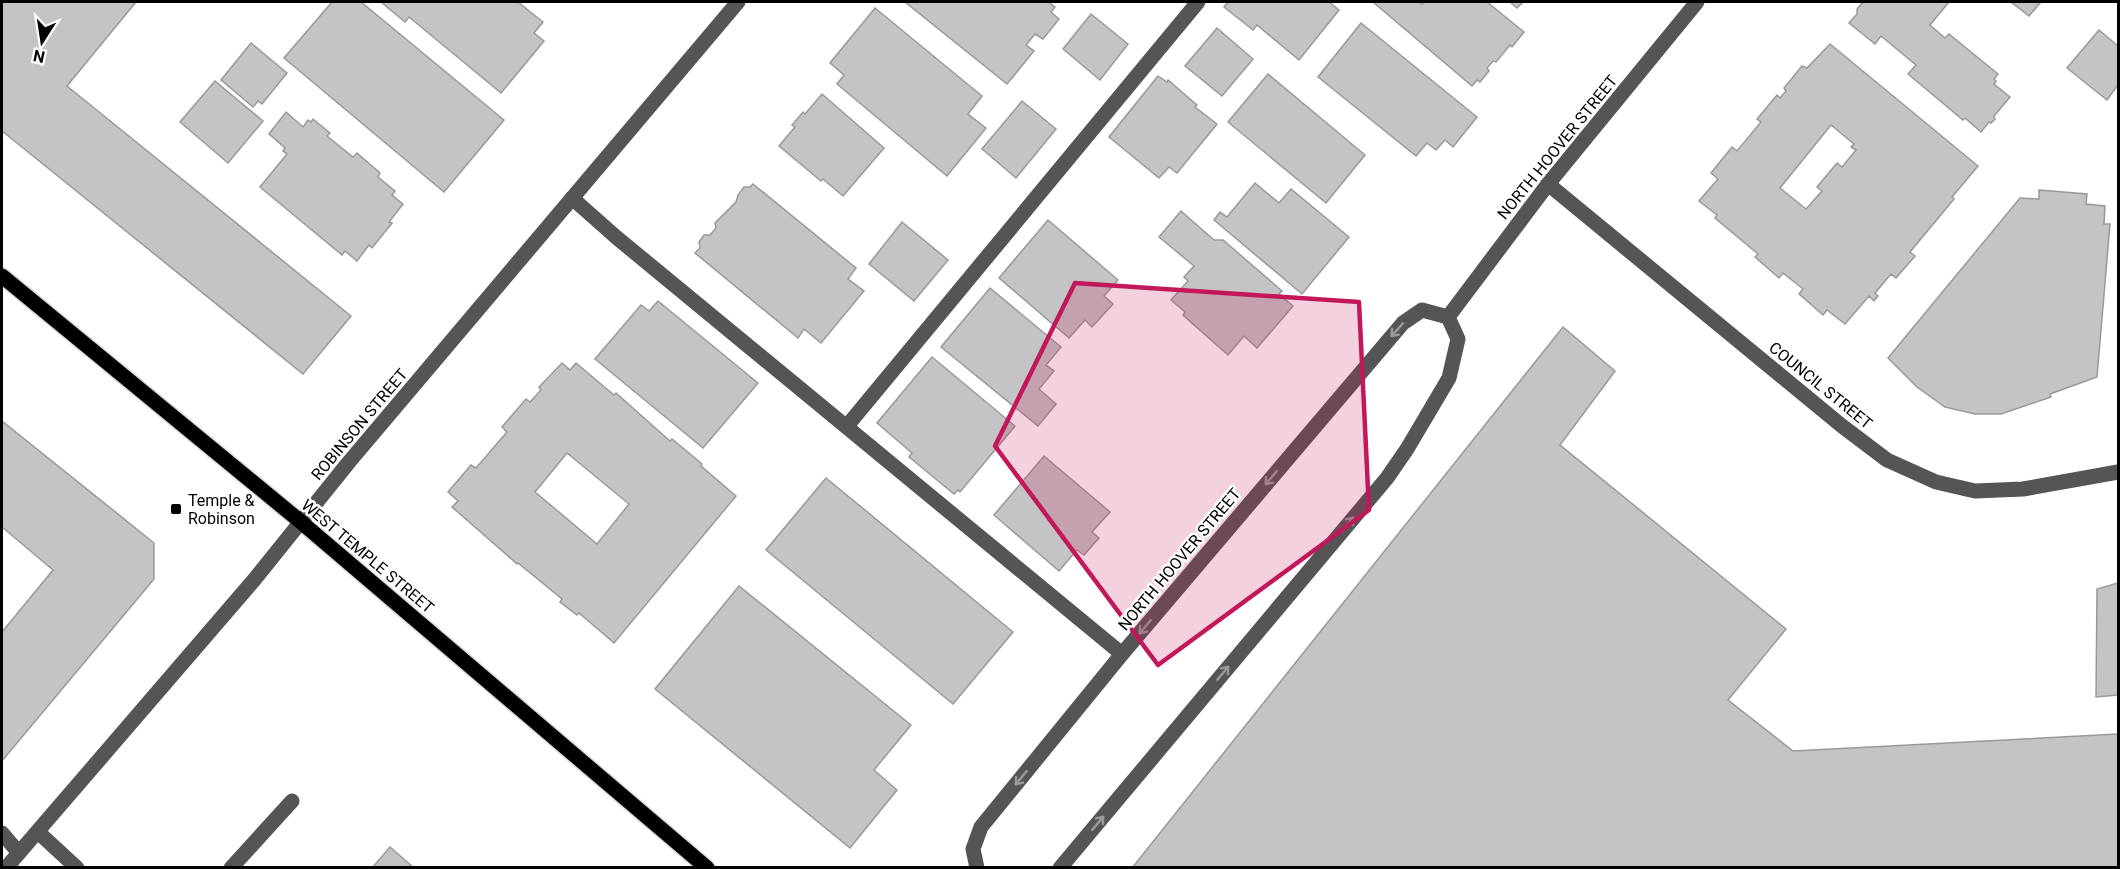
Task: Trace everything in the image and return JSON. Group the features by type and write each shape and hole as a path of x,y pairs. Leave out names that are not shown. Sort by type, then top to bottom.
{"main road":[{"name":"WEST TEMPLE STREET","path":"2,276 301,522 707,867"}],"street":[{"name":"ROBINSON STREET","path":"6,867 254,580 738,2"},
{"path":"847,426 1198,2"},
{"name":"NORTH HOOVER STREET","path":"977,867 973,849 981,827 1122,654 1403,323 1422,310 1448,317 1548,184 1697,2"},
{"name":"COUNCIL STREET","path":"1548,184 1842,426 1887,460 1936,482 1976,490 2023,489 2118,472"},
{"path":"572,198 616,237 1122,654"},
{"path":"1060,867 1386,478 1407,449 1449,378 1458,339 1448,317"},
{"path":"231,867 292,801"},
{"path":"38,832 77,867"},
{"path":"2,833 19,853"}],"highlighted area":[{"path":"1075,283 1359,302 1369,510 1158,665 995,446"}],"building":[{"path":"2,2 136,2 67,86 351,316 303,374 2,131"},
{"path":"332,2 361,2 504,120 444,192 284,58"},
{"path":"381,2 518,2 543,22 534,33 544,41 501,93 409,17 405,22"},
{"path":"905,2 1048,2 1055,7 1051,12 1059,19 1043,39 1035,34 1026,45 1034,51 1007,84"},
{"path":"1228,2 1329,2 1339,10 1299,60 1257,25 1253,30 1224,7"},
{"path":"1373,2 1419,2 1422,4 1424,2 1487,2 1524,32 1496,62 1493,61 1487,68 1489,71 1480,82 1477,80 1472,86"},
{"path":"1510,2 1523,2 1517,8"},
{"path":"1863,2 1949,2 1930,25 1945,38 1949,34 1998,74 1994,79 1996,81 1994,84 2010,97 1994,116 1995,119 1989,122 1981,132 1965,118 1963,120 1908,74 1916,65 1881,36 1875,44 1849,23"},
{"path":"2011,2 2041,2 2029,16"},
{"path":"875,8 982,96 968,114 986,128 947,176 837,84 844,75 830,63"},
{"path":"1091,14 1128,44 1100,80 1063,49"},
{"path":"1361,23 1477,117 1453,147 1445,140 1436,150 1427,143 1416,156 1318,77"},
{"path":"1217,28 1253,59 1222,96 1185,66"},
{"path":"2099,30 2118,46 2118,85 2107,100 2067,68"},
{"path":"251,43 287,73 262,104 258,101 253,107 221,80"},
{"path":"1830,44 1978,166 1910,252 1915,256 1896,278 1891,274 1875,293 1878,296 1874,301 1869,296 1845,324 1827,310 1823,315 1799,294 1803,289 1783,273 1779,278 1755,257 1758,254 1715,218 1717,215 1699,201 1718,179 1711,173 1732,147 1737,151 1761,122 1757,119 1777,95 1780,98 1786,91 1784,88 1802,66 1807,68","holes":["1831,125 1854,144 1851,147 1856,150 1842,167 1837,163 1817,187 1822,191 1806,209 1780,188"]},
{"path":"1268,74 1365,155 1326,203 1228,122"},
{"path":"1158,76 1167,82 1168,80 1197,105 1195,107 1217,124 1177,173 1169,167 1159,178 1109,137"},
{"path":"215,81 263,121 228,163 180,122"},
{"path":"822,94 884,148 843,196 779,146 795,127 792,125"},
{"path":"1022,101 1056,129 1016,178 982,149"},
{"path":"286,112 303,127 308,120 311,122 313,119 330,133 327,136 353,157 357,153 380,173 378,177 395,191 392,195 403,204 389,222 392,223 372,248 369,245 357,261 345,251 342,255 260,187 287,154 283,151 285,148 269,134"},
{"path":"1255,183 1279,203 1291,189 1349,237 1302,294 1214,220 1220,212 1227,217"},
{"path":"753,184 856,268 848,279 864,291 821,343 804,329 798,338 695,253 700,248 699,242 704,235 710,235 716,228 715,223 736,202 744,187 750,187"},
{"path":"2039,190 2087,194 2086,204 2105,206 2104,224 2110,224 2097,377 2050,394 2051,397 2001,414 1975,414 1945,407 1917,387 1888,358 2020,198 2039,199"},
{"path":"1181,211 1214,240 1223,240 1282,291 1279,294 1293,306 1257,348 1244,336 1228,355 1183,315 1185,312 1171,300 1188,281 1184,277 1194,266 1159,237"},
{"path":"1048,220 1118,280 1104,296 1113,304 1092,327 1085,320 1069,338 999,278"},
{"path":"902,222 948,260 914,301 869,264"},
{"path":"990,288 1061,347 1046,365 1054,371 1039,389 1056,404 1038,426 941,347"},
{"path":"658,301 758,383 703,448 595,359 641,305 649,311"},
{"path":"1563,327 1615,371 1560,445 1786,629 1728,700 1793,751 2118,734 2118,868 1132,868"},
{"path":"932,357 1015,426 960,492 958,490 954,494 909,457 912,453 877,423"},
{"path":"562,363 570,370 576,363 614,395 616,393 670,441 672,439 736,496 614,643 579,613 577,615 560,602 562,599 517,564 452,507 458,501 448,492 471,465 476,468 507,432 502,427 526,399 530,402 541,390 539,387","holes":["567,453 629,504 597,544 535,492"]},
{"path":"2,421 154,543 154,579 2,761 2,632 53,570 2,527"},
{"path":"1044,456 1110,512 1092,532 1099,538 1084,555 1077,550 1059,571 994,515"},
{"path":"826,478 1013,632 953,704 766,550"},
{"path":"2118,583 2118,695 2096,697 2097,589"},
{"path":"739,586 911,725 874,770 897,790 850,848 655,689"},
{"path":"390,847 414,868 372,868"}],"place":[{"name":"Temple & Robinson","path":"176,509"}]}
